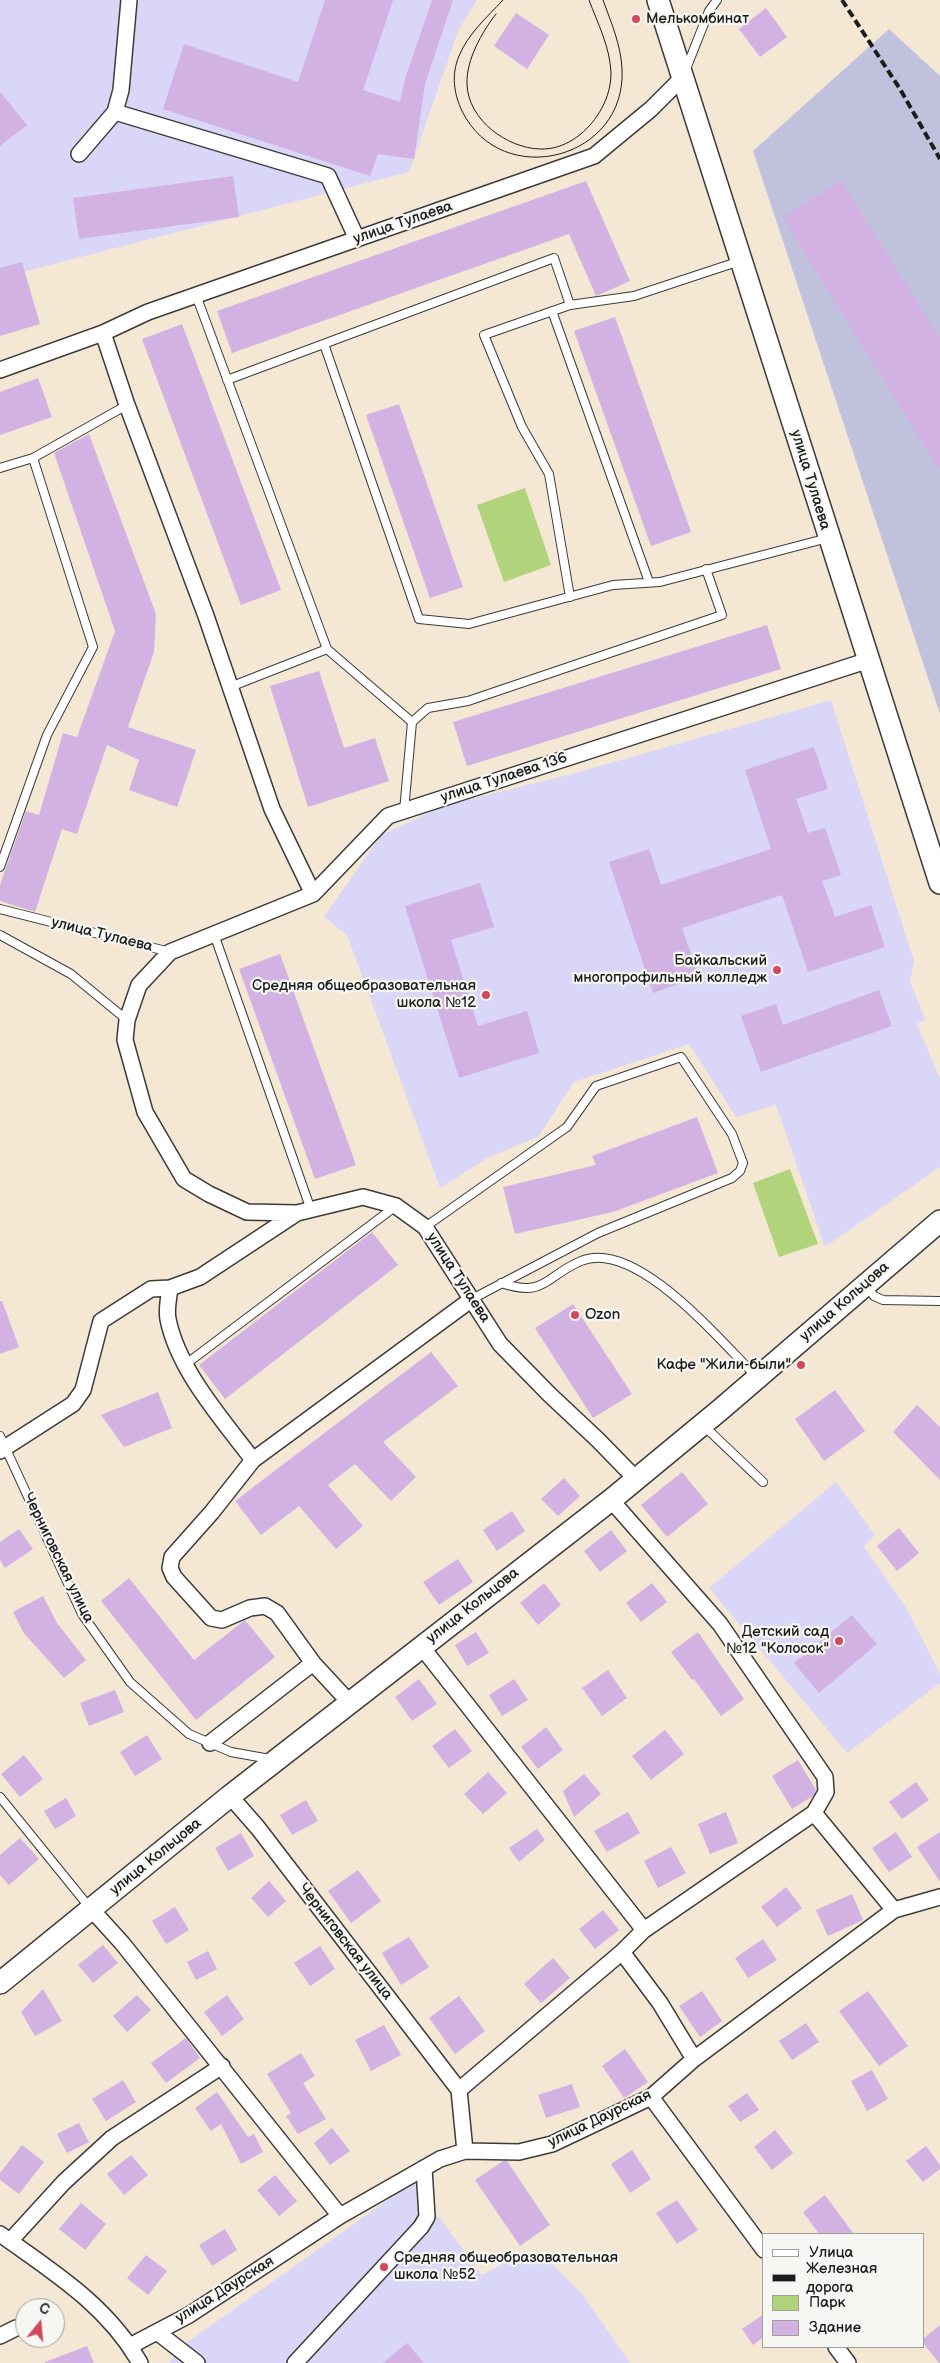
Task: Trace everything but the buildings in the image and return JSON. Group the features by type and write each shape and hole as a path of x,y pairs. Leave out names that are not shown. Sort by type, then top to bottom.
{"main road":[{"name":"улица Тулаева","path":"658,0 828,538 940,882"},
{"name":"улица Кольцова","path":"0,1983 230,1796 636,1480 940,1221"}],"street":[{"path":"79,154 115,112 121,90 129,0"},
{"name":"улица Тулаева","path":"0,370 103,333 148,312 594,156 651,109 682,78"},
{"path":"115,112 328,176 357,239"},
{"path":"103,333 272,809 313,894"},
{"name":"улица Тулаева 136","path":"170,952 313,894 388,816 869,660"},
{"name":"улица Тулаева","path":"170,952 139,985 126,1020 125,1040 145,1112 184,1179 209,1194 247,1212 304,1211 364,1196 396,1206 425,1227 500,1344 636,1480"},
{"path":"2,1445 23,1435 73,1404 83,1390 101,1321 151,1289 170,1288 200,1277 304,1211"},
{"path":"170,1288 168,1317 179,1353 218,1413 253,1460"},
{"path":"350,1703 313,1663 278,1612 265,1606 250,1608 222,1620 211,1618 174,1577 170,1568 172,1557 212,1512 253,1460 472,1299"},
{"path":"466,2151 458,2090 622,1952 644,1930 814,1813 826,1792 825,1777 720,1624 611,1500"},
{"path":"422,1646 644,1930"},
{"path":"210,1743 313,1663"},
{"name":"Черниговская улица","path":"230,1796 264,1836 458,2090"},
{"path":"814,1813 894,1910"},
{"name":"улица Даурская","path":"130,2346 189,2315 340,2216 440,2159 466,2151 519,2152 552,2144 651,2097 694,2059 894,1910 940,1897"},
{"path":"92,1910 122,1943 222,2066 340,2216"},
{"path":"622,1952 660,2003 694,2059"},
{"path":"140,2363 130,2346 104,2314 77,2289 5,2238 112,2138 222,2066"},
{"path":"651,2097 762,2247"},
{"path":"295,2363 421,2226 427,2217 424,2168"},
{"path":"0,2336 15,2328"},
{"path":"157,2332 197,2363"},
{"path":"837,2348 848,2363"}],"lane":[{"path":"682,78 709,11 717,0"},
{"path":"227,380 554,258 570,305"},
{"path":"570,597 549,474 522,427 484,334 570,305 634,296 741,261"},
{"path":"196,295 327,649 412,722"},
{"path":"552,311 649,582"},
{"path":"324,344 419,620 469,624 613,585 660,582 828,538"},
{"path":"0,468 32,458 127,405"},
{"path":"0,867 47,735 93,647 32,458"},
{"path":"404,810 412,722 428,708 468,701 722,615 706,569"},
{"path":"230,687 327,649"},
{"name":"улица Тулаева","path":"0,910 170,952"},
{"path":"214,934 304,1211"},
{"path":"0,935 71,974 126,1020"},
{"path":"425,1227 567,1127 596,1086 681,1056 732,1134 743,1163 740,1171 732,1178 598,1233 472,1299"},
{"path":"186,1364 396,1206"},
{"path":"502,1284 521,1290 539,1286 581,1261 605,1257 626,1265 670,1291 757,1378"},
{"path":"865,1284 874,1296 883,1300 940,1301"},
{"path":"702,1424 763,1482"},
{"name":"Черниговская улица","path":"2,1445 82,1614 130,1682 189,1734 231,1752 278,1760"},
{"path":"0,1796 92,1910"}],"shaded area":[{"path":"0,0 477,0 459,29 409,172 0,278"},
{"path":"889,29 940,76 940,714 753,151"},
{"name":"Байкальский многопрофильный колледж","path":"831,700 914,961 910,982 925,1019 917,1024 940,1079 940,1167 825,1247 776,1105 736,1117 689,1044 574,1082 538,1137 489,1157 440,1188 347,935 324,917 381,835 443,806 568,775"},
{"name":"Детский сад №12 \"Колосок\"","path":"836,1482 875,1535 864,1547 907,1609 940,1674 940,1683 847,1753 709,1588"},
{"name":"Средняя общеобразовательная школа №52","path":"413,2182 482,2275 517,2256 530,2260 547,2259 583,2295 630,2363 169,2363 186,2343"}],"green space":[{"path":"525,488 551,565 504,582 477,505"},
{"path":"790,1169 818,1244 779,1257 753,1183"}],"tram line":[{"path":"503,0 467,40 455,70 455,91 462,111 481,136 505,151 532,157 559,154 584,143 605,125 618,100 622,69 620,51 603,0"},
{"path":"496,14 480,38 469,65 467,75 469,97 474,109 492,130 515,143 527,147 549,149 565,144 580,135 592,123 600,111 609,90 611,79 610,63 603,36 589,0"}],"railway":[{"path":"842,0 900,89 940,159"}],"place":[{"name":"Мелькомбинат","path":"636,19"},
{"name":"Байкальский многопрофильный колледж","path":"777,970"},
{"name":"Средняя общеобразовательная школа №12","path":"486,995"},
{"name":"Ozon","path":"575,1315"},
{"name":"Кафе \"Жили-были\"","path":"801,1365"},
{"name":"Детский сад №12 \"Колосок\"","path":"839,1641"},
{"name":"Средняя общеобразовательная школа №52","path":"384,2267"}]}
